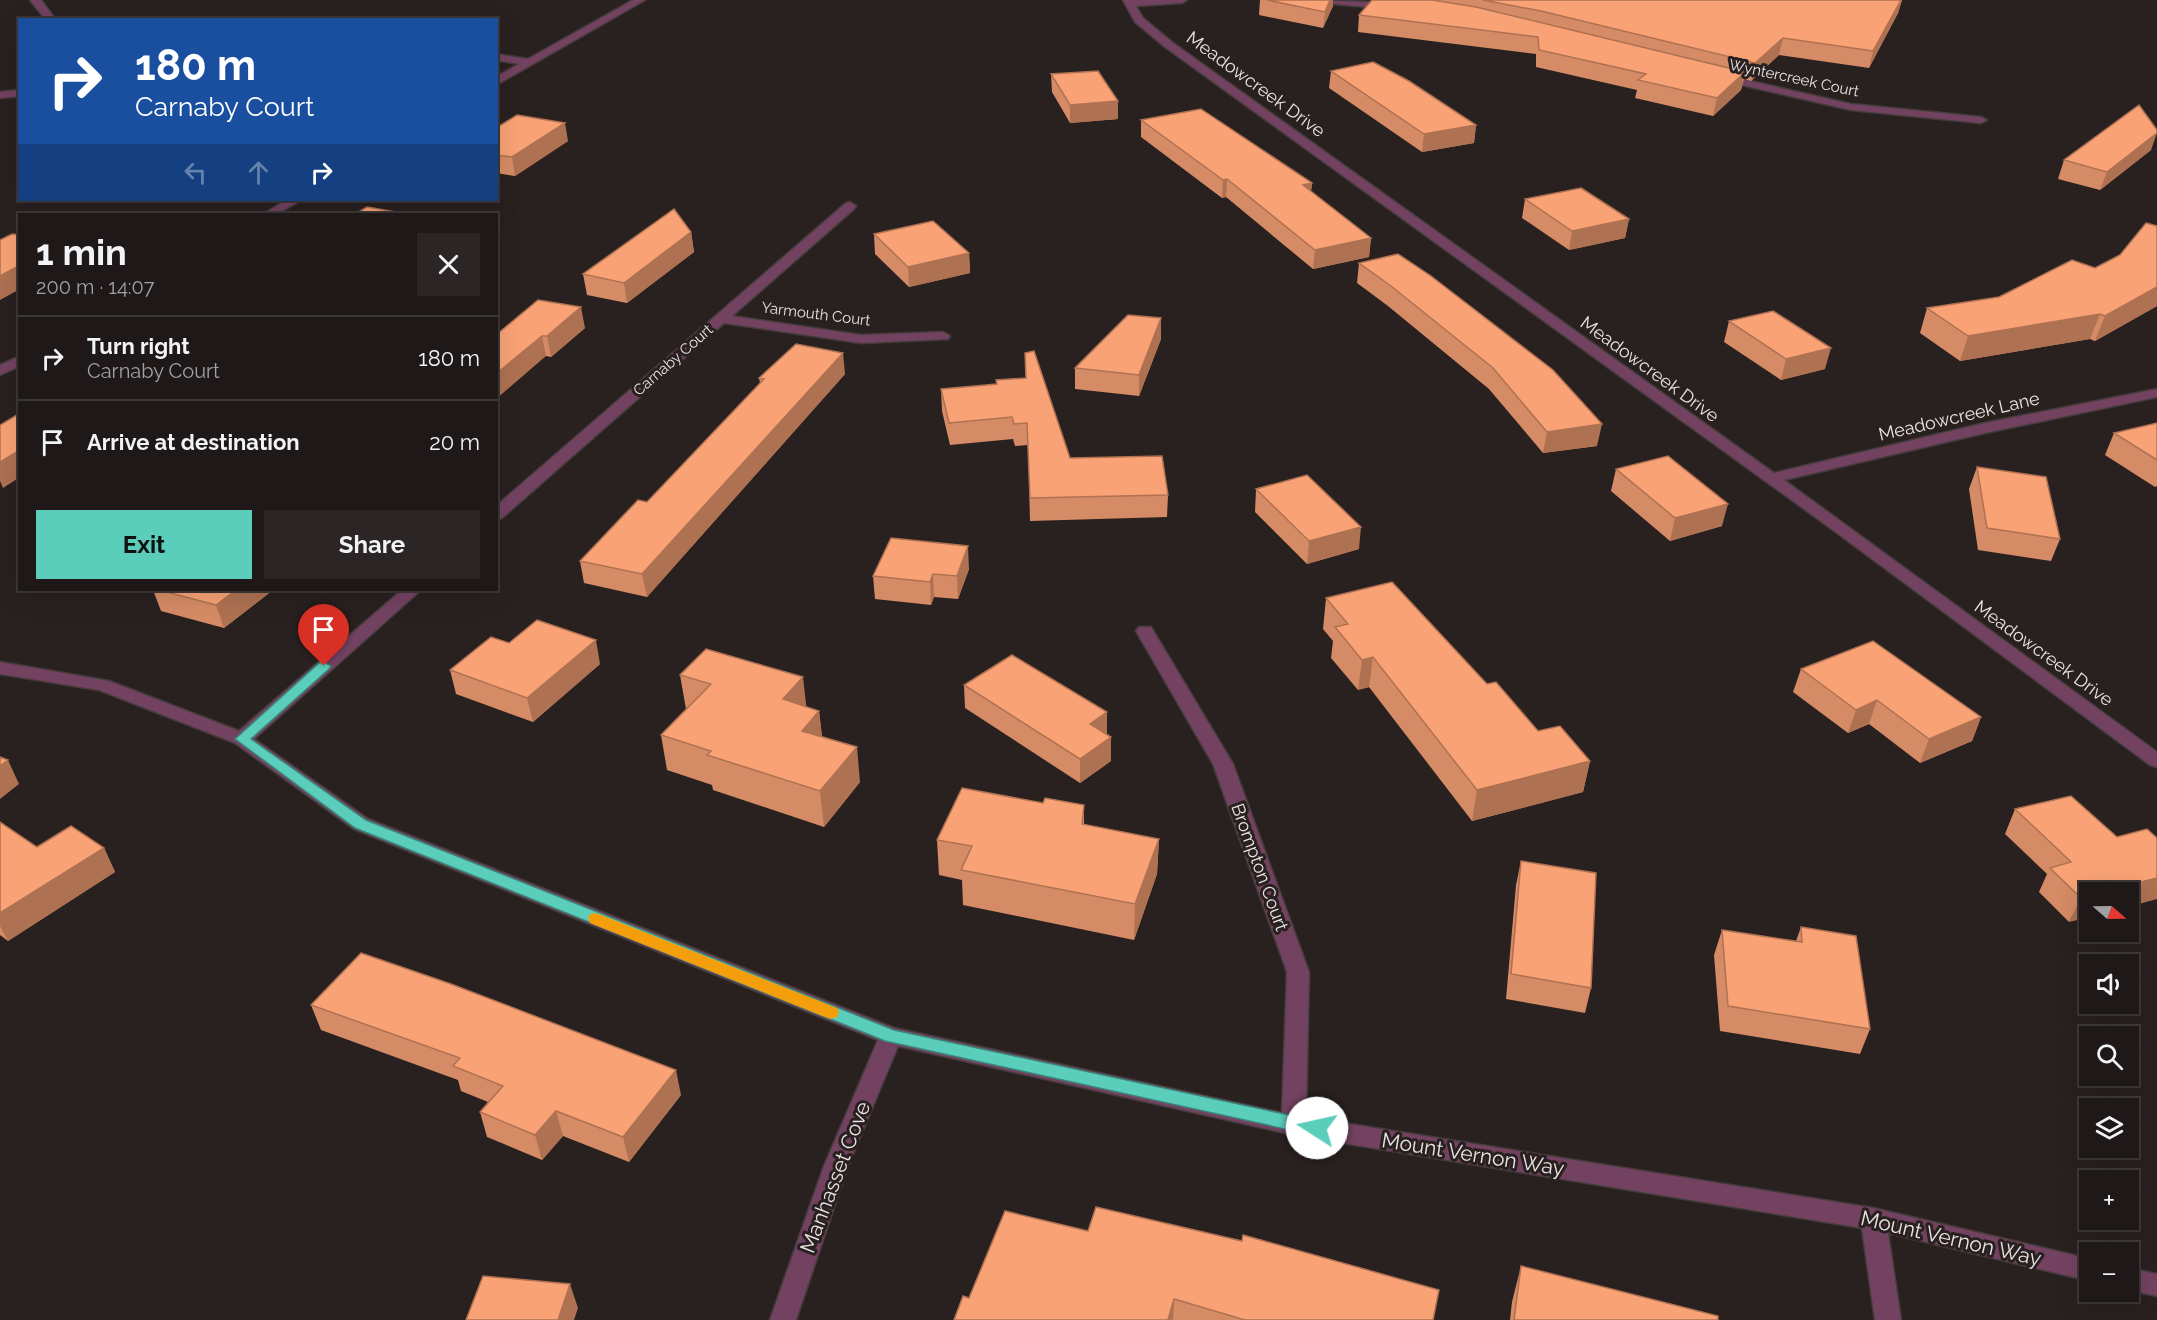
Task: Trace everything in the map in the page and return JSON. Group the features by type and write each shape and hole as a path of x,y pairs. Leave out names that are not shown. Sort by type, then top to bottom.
{"street":[{"path":"35,0 50,18"},
{"path":"498,81 640,0"},
{"path":"1129,2 1182,0"},
{"path":"1321,0 1408,7"},
{"name":"Meadowcreek Drive","path":"1129,2 1139,20 1169,45 1839,527 2157,761"},
{"path":"498,57 530,63"},
{"name":"Wyntercreek Court","path":"1713,76 1851,107 1981,120"},
{"path":"0,95 18,93"},
{"path":"271,213 293,201"},
{"name":"Carnaby Court","path":"498,513 850,206"},
{"name":"Yarmouth Court","path":"720,318 861,339 943,336"},
{"path":"0,371 18,361"},
{"name":"Meadowcreek Lane","path":"1770,479 1985,428 2157,393"},
{"path":"242,739 411,591"},
{"name":"Brompton Court","path":"1144,631 1223,764 1298,972 1294,1125"},
{"name":"Mount Vernon Way","path":"0,668 102,685 242,739 361,824 891,1036 1294,1125 1873,1219 2079,1267"},
{"name":"Manhasset Cove","path":"783,1320 836,1166 891,1036"},
{"path":"1873,1219 1888,1320"},
{"path":"2139,1282 2157,1286"}],"building":[{"path":"1267,0 1330,0 1325,12"},
{"path":"1372,0 1432,0 1476,7 1745,72 1717,98 1638,80 1646,74 1539,50 1538,37 1359,15"},
{"path":"1483,0 1901,0 1873,51 1783,38 1755,63 1541,11"},
{"path":"1373,62 1409,81 1476,125 1424,134 1331,71"},
{"path":"1098,71 1118,101 1070,105 1051,74"},
{"path":"2139,105 2157,133 2107,172 2064,160"},
{"path":"1201,109 1312,183 1303,185 1371,238 1315,250 1227,179 1223,180 1141,120"},
{"path":"517,115 565,123 512,157 498,155 498,127"},
{"path":"1581,188 1629,219 1572,231 1525,199"},
{"path":"367,207 401,213 357,213"},
{"path":"674,209 691,232 624,283 583,274"},
{"path":"933,221 969,253 908,267 874,234"},
{"path":"2146,223 2157,226 2157,287 2105,316 2100,314 1968,336 1927,308 1999,297 2072,260 2095,268 2120,255"},
{"path":"12,234 18,235 18,266 0,276 0,240"},
{"path":"1398,254 1431,276 1553,370 1602,424 1547,432 1493,368 1359,263"},
{"path":"538,300 581,307 498,372 498,333"},
{"path":"1773,311 1831,348 1786,359 1729,321"},
{"path":"1128,315 1161,318 1139,375 1075,368"},
{"path":"796,344 843,353 642,574 580,561 638,500 647,502 764,379 759,378"},
{"path":"1034,351 1070,458 1162,456 1168,495 1030,498 1027,423 1014,424 1012,417 949,423 941,389 997,384 996,380 1026,378 1025,353"},
{"path":"18,414 18,451 0,462 0,425"},
{"path":"2157,423 2157,460 2114,433"},
{"path":"1668,456 1728,504 1675,518 1616,469"},
{"path":"1977,467 2046,477 2060,539 1987,528"},
{"path":"1307,475 1361,527 1309,541 1256,489"},
{"path":"891,538 968,546 957,576 933,574 930,582 873,576"},
{"path":"1392,582 1487,684 1496,682 1538,731 1560,726 1590,761 1477,790 1373,657 1362,660 1335,627 1348,624 1326,598"},
{"path":"163,591 235,591 216,605"},
{"path":"537,620 596,640 527,698 450,670 491,637 509,643"},
{"path":"1873,641 1981,717 1929,739 1877,700 1856,710 1801,669"},
{"path":"706,649 803,677 783,699 819,711 802,731 857,747 820,791 707,755 711,751 661,735 711,684 680,675"},
{"path":"1012,655 1107,712 1090,724 1111,737 1080,759 964,685"},
{"path":"0,757 8,760 0,766"},
{"path":"962,788 1043,803 1045,798 1084,805 1082,824 1159,839 1135,904 961,870 972,846 937,840"},
{"path":"2071,796 2117,837 2147,829 2157,838 2157,878 2139,882 2079,882 2079,896 2050,868 2071,862 2015,809"},
{"path":"0,822 37,847 71,826 104,848 0,913"},
{"path":"1521,861 1596,873 1591,988 1511,974"},
{"path":"1801,927 1856,936 1870,1029 1728,1006 1722,930 1802,942"},
{"path":"361,953 451,984 676,1070 623,1137 556,1111 535,1135 480,1112 503,1086 453,1066 460,1058 311,1005"},
{"path":"1096,1207 1242,1241 1243,1235 1439,1290 1433,1320 1245,1320 1174,1299 1168,1320 954,1320 963,1296 969,1298 1005,1211 1088,1231"},
{"path":"1521,1266 1718,1316 1718,1320 1514,1320"},
{"path":"483,1276 570,1284 558,1320 466,1320"}],"slow traffic":[{"path":"596,918 831,1012"}],"route":[{"path":"324,666 242,739 361,824 891,1036 1294,1125 1317,1128"}]}
